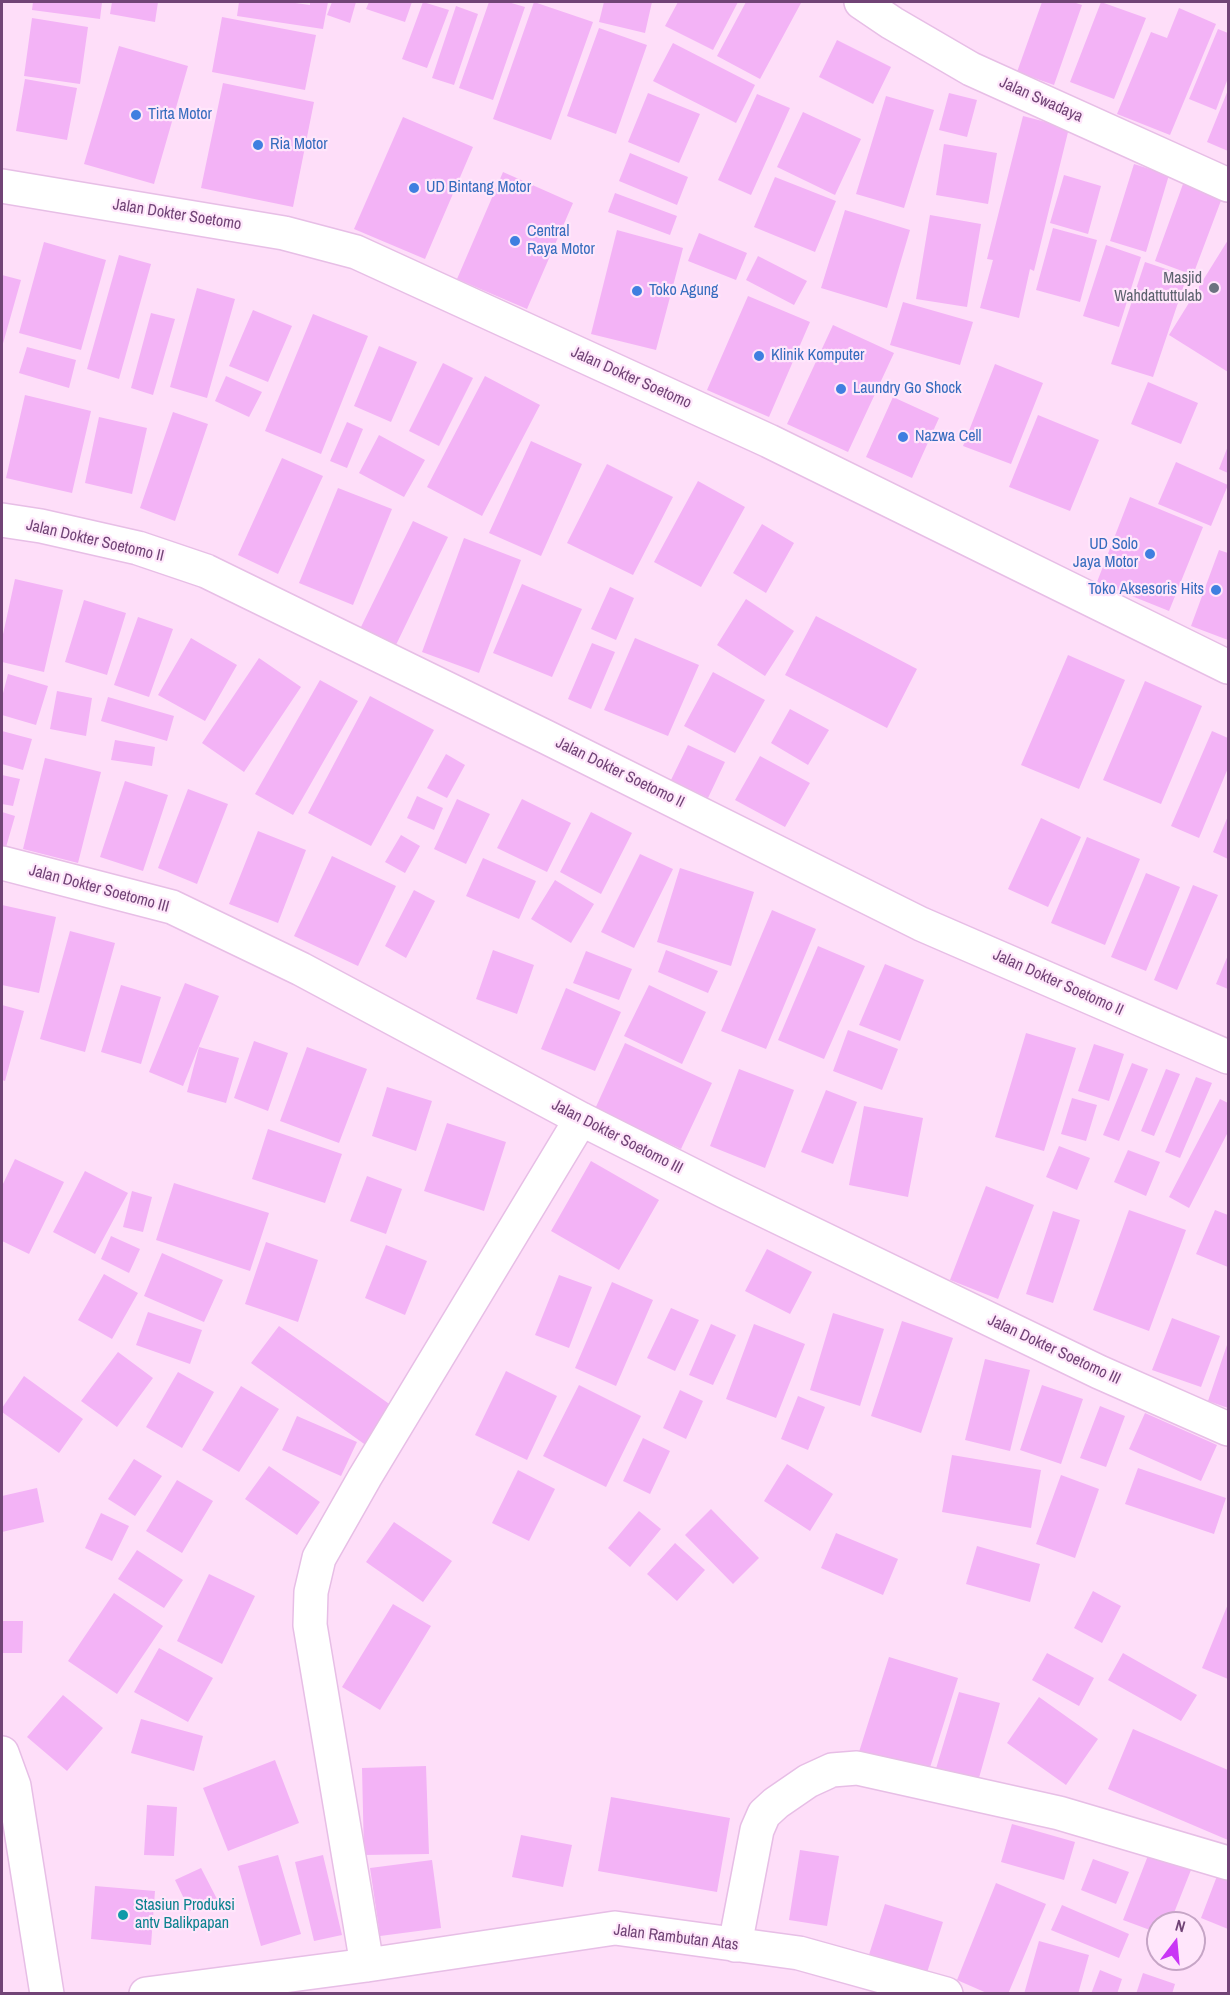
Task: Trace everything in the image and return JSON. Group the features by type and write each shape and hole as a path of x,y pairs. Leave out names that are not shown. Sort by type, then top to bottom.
{"street":[{"name":"Jalan Swadaya","path":"861,2 892,23 971,69 1228,185"},
{"name":"Jalan Dokter Soetomo","path":"2,186 284,233 356,252 769,441 1228,667"},
{"name":"Jalan Dokter Soetomo II","path":"2,520 41,526 138,548 206,571 921,924 1228,1057"},
{"name":"Jalan Dokter Soetomo III","path":"2,863 172,908 302,969 581,1119 726,1192 1099,1372 1228,1429"},
{"path":"367,1965 310,1625 311,1592 320,1558 371,1467 581,1119"},
{"path":"2,1753 14,1786 46,1994"},
{"path":"735,1945 757,1830 764,1814 808,1781 832,1770 857,1768 1059,1813 1228,1863"},
{"name":"Jalan Rambutan Atas","path":"146,1994 367,1965 615,1928 766,1948 825,1959 946,1994"}],"building":[{"path":"33,2 102,2 100,19 32,10"},
{"path":"112,2 158,2 155,22 110,14"},
{"path":"239,2 288,2 310,5 310,2 328,2 323,29 237,16"},
{"path":"332,2 356,2 350,23 327,15"},
{"path":"369,2 412,2 405,22 366,9"},
{"path":"423,2 449,10 427,68 402,59"},
{"path":"489,2 508,2 525,7 493,100 459,88"},
{"path":"534,2 593,22 551,140 493,119"},
{"path":"604,2 652,2 645,33 599,22"},
{"path":"678,2 738,2 713,50 665,26"},
{"path":"746,2 801,3 760,79 717,56"},
{"path":"1042,2 1073,2 1082,5 1054,85 1017,72"},
{"path":"1101,2 1146,18 1114,99 1070,82"},
{"path":"456,6 478,14 454,85 432,78"},
{"path":"1179,8 1216,24 1170,135 1117,114 1151,32 1167,38"},
{"path":"222,17 316,35 305,90 212,72"},
{"path":"32,18 88,27 80,84 24,76"},
{"path":"599,28 647,45 616,134 567,116"},
{"path":"1218,29 1228,33 1228,78 1216,110 1189,99"},
{"path":"837,40 891,67 873,104 819,77"},
{"path":"673,43 755,85 736,123 653,81"},
{"name":"Tirta Motor","path":"119,46 188,66 154,184 84,164"},
{"path":"25,79 77,88 67,140 16,131"},
{"name":"Ria Motor","path":"223,83 314,102 293,207 201,188"},
{"path":"1228,90 1228,151 1207,142"},
{"path":"648,93 700,114 679,163 628,142"},
{"path":"949,93 977,100 967,137 939,130"},
{"path":"757,94 790,108 751,195 718,180"},
{"path":"886,96 934,110 904,208 856,194"},
{"path":"803,112 861,139 835,195 777,167"},
{"path":"1023,116 1069,128 1034,271 1030,269 1019,318 980,308 993,260 987,259"},
{"name":"UD Bintang Motor","path":"403,117 473,147 425,259 354,229"},
{"path":"944,144 997,153 988,204 936,195"},
{"path":"630,153 688,177 677,205 619,181"},
{"path":"1134,164 1169,175 1146,252 1110,241"},
{"name":"Central Raya Motor","path":"503,172 573,203 527,309 457,279"},
{"path":"1064,175 1101,186 1088,234 1050,223"},
{"path":"775,177 836,201 815,252 754,227"},
{"path":"1183,184 1222,198 1193,275 1155,261"},
{"path":"615,193 677,216 670,235 608,212"},
{"path":"845,210 910,230 887,308 821,288"},
{"path":"930,215 981,224 967,307 916,299"},
{"path":"1053,228 1097,240 1080,302 1036,290"},
{"name":"Toko Agung","path":"617,230 683,248 656,350 591,334"},
{"path":"699,233 747,253 736,280 688,261"},
{"name":"Masjid Wahdattuttulab","path":"1228,240 1228,372 1169,335"},
{"path":"44,242 106,260 81,350 19,333"},
{"path":"1106,245 1141,257 1119,327 1083,316"},
{"path":"119,255 151,264 119,379 87,369"},
{"path":"758,256 807,281 794,305 746,280"},
{"path":"1145,262 1187,276 1153,377 1111,364"},
{"path":"2,275 21,280 2,347"},
{"path":"197,288 235,299 207,398 170,387"},
{"name":"Klinik Komputer","path":"748,296 810,322 769,417 707,390"},
{"path":"903,302 973,322 960,365 890,345"},
{"path":"253,310 292,326 268,382 229,366"},
{"path":"151,313 175,319 153,395 131,388"},
{"path":"313,314 368,336 321,454 265,431"},
{"name":"Laundry Go Shock","path":"833,325 894,353 848,452 787,424"},
{"path":"379,346 417,362 391,422 354,406"},
{"path":"27,347 76,360 69,388 19,373"},
{"path":"443,363 473,378 439,446 409,431"},
{"path":"995,364 1043,383 1011,464 963,446"},
{"path":"226,376 262,392 249,417 215,401"},
{"path":"485,376 540,405 482,516 427,487"},
{"path":"1148,382 1198,403 1181,444 1131,424"},
{"path":"25,395 91,411 72,493 6,478"},
{"name":"Nazwa Cell","path":"893,397 939,418 912,478 866,457"},
{"path":"173,412 208,424 175,521 140,508"},
{"path":"1038,415 1099,440 1070,511 1009,487"},
{"path":"99,417 147,428 132,494 85,483"},
{"path":"347,422 363,429 347,468 330,461"},
{"path":"379,435 425,460 404,497 359,473"},
{"path":"531,441 582,464 541,556 489,533"},
{"path":"1228,446 1228,473 1219,469"},
{"path":"282,458 323,476 278,574 238,555"},
{"path":"1176,462 1228,485 1211,526 1158,504"},
{"path":"607,464 673,497 633,575 567,543"},
{"path":"698,481 745,507 701,587 654,562"},
{"path":"338,488 392,509 353,605 299,583"},
{"name":"UD Solo Jaya Motor","path":"1130,497 1203,527 1169,611 1097,582"},
{"path":"413,521 448,537 395,647 360,629"},
{"path":"762,524 794,543 766,593 733,573"},
{"path":"464,538 521,560 479,673 422,652"},
{"name":"Toko Aksesoris Hits","path":"1219,550 1228,553 1228,640 1191,626"},
{"path":"15,579 63,590 44,672 2,662 2,639"},
{"path":"522,584 582,609 552,677 493,653"},
{"path":"610,587 634,598 616,640 591,629"},
{"path":"746,599 794,631 765,676 717,645"},
{"path":"84,600 126,613 107,675 65,662"},
{"path":"816,616 917,669 887,728 785,675"},
{"path":"138,617 173,629 149,697 114,685"},
{"path":"191,638 237,665 205,721 158,695"},
{"path":"635,638 699,665 668,736 604,710"},
{"path":"592,643 615,652 591,709 568,699"},
{"path":"1068,655 1125,680 1079,789 1021,765"},
{"path":"259,658 301,687 244,772 202,743"},
{"path":"713,672 765,700 735,753 684,726"},
{"path":"8,674 48,686 36,725 2,715 2,697"},
{"path":"320,680 358,701 293,815 255,794"},
{"path":"1145,681 1202,706 1161,804 1103,780"},
{"path":"57,691 92,698 86,736 50,729"},
{"path":"370,696 434,730 371,846 308,813"},
{"path":"108,697 174,716 167,741 101,721"},
{"path":"790,709 829,730 808,765 771,743"},
{"path":"2,731 32,739 23,770 2,764"},
{"path":"1212,731 1228,738 1228,768 1199,838 1171,826"},
{"path":"115,740 155,747 152,766 111,760"},
{"path":"688,745 725,762 708,798 671,780"},
{"path":"446,754 465,765 447,798 427,788"},
{"path":"760,756 810,783 785,827 735,800"},
{"path":"45,758 101,772 78,863 23,849"},
{"path":"2,775 20,779 13,806 2,804"},
{"path":"125,781 168,795 143,871 100,857"},
{"path":"188,789 228,804 197,884 158,868"},
{"path":"417,796 443,808 434,830 407,818"},
{"path":"457,799 490,814 466,864 434,849"},
{"path":"522,799 571,823 547,872 497,848"},
{"path":"2,812 15,816 4,854 2,853"},
{"path":"591,812 632,833 601,894 560,872"},
{"path":"1228,816 1228,859 1213,852"},
{"path":"1041,818 1081,837 1048,907 1008,889"},
{"path":"258,831 306,850 278,923 229,904"},
{"path":"401,835 420,846 405,873 385,862"},
{"path":"1087,837 1140,859 1105,945 1051,923"},
{"path":"640,854 673,869 634,948 601,932"},
{"path":"332,856 396,886 358,966 294,936"},
{"path":"483,858 536,881 519,919 466,896"},
{"path":"680,868 754,892 731,966 657,942"},
{"path":"1146,873 1180,887 1146,971 1111,957"},
{"path":"555,880 594,904 571,943 531,919"},
{"path":"1193,885 1218,895 1177,990 1154,980"},
{"path":"414,890 435,901 406,958 385,946"},
{"path":"2,905 56,917 39,993 2,985"},
{"path":"772,910 816,929 766,1049 721,1031"},
{"path":"70,931 115,943 85,1052 40,1039"},
{"path":"818,946 865,966 824,1059 778,1040"},
{"path":"493,950 534,965 517,1014 476,999"},
{"path":"666,950 718,971 708,993 658,972"},
{"path":"586,951 632,969 619,1000 573,983"},
{"path":"1228,955 1228,989 1216,984"},
{"path":"885,964 924,980 900,1041 859,1025"},
{"path":"185,983 219,996 183,1086 149,1072"},
{"path":"121,985 161,997 141,1064 101,1052"},
{"path":"649,985 706,1012 682,1064 624,1036"},
{"path":"566,988 621,1012 595,1071 541,1049"},
{"path":"2,1005 24,1011 5,1081 2,1080"},
{"path":"848,1030 898,1049 882,1090 833,1071"},
{"path":"1026,1033 1076,1048 1044,1151 995,1137"},
{"path":"254,1041 288,1053 268,1111 234,1098"},
{"path":"625,1043 712,1083 681,1149 595,1109"},
{"path":"1094,1044 1124,1054 1109,1101 1078,1091"},
{"path":"199,1047 239,1058 226,1103 187,1092"},
{"path":"307,1047 367,1069 339,1143 280,1121"},
{"path":"1132,1063 1148,1069 1119,1141 1103,1135"},
{"path":"739,1069 794,1090 765,1168 710,1146"},
{"path":"1166,1069 1180,1074 1154,1136 1141,1131"},
{"path":"1196,1077 1212,1083 1180,1158 1165,1152"},
{"path":"387,1087 432,1101 416,1151 372,1136"},
{"path":"826,1090 857,1102 833,1164 801,1152"},
{"path":"1072,1098 1097,1105 1086,1141 1061,1134"},
{"path":"1220,1099 1228,1103 1228,1132 1189,1208 1169,1197"},
{"path":"864,1106 923,1118 908,1197 849,1185"},
{"path":"447,1123 506,1142 484,1211 424,1191"},
{"path":"268,1129 342,1154 325,1203 252,1179"},
{"path":"1059,1146 1090,1158 1077,1190 1046,1177"},
{"path":"1128,1150 1160,1162 1146,1196 1114,1182"},
{"path":"15,1159 64,1182 29,1254 2,1241 2,1186"},
{"path":"591,1161 659,1200 619,1270 551,1231"},
{"path":"85,1171 128,1193 95,1254 53,1232"},
{"path":"367,1176 402,1189 386,1234 350,1221"},
{"path":"174,1183 269,1213 250,1271 156,1240"},
{"path":"986,1186 1034,1205 998,1299 950,1280"},
{"path":"132,1191 152,1197 143,1232 123,1227"},
{"path":"1129,1210 1186,1230 1149,1331 1093,1310"},
{"path":"1215,1210 1228,1215 1228,1267 1196,1254"},
{"path":"1053,1211 1080,1220 1053,1303 1026,1294"},
{"path":"111,1236 140,1249 129,1273 101,1259"},
{"path":"266,1242 318,1260 298,1322 245,1304"},
{"path":"386,1245 427,1261 405,1315 365,1298"},
{"path":"767,1249 812,1272 790,1314 745,1291"},
{"path":"162,1253 223,1280 204,1322 144,1296"},
{"path":"104,1274 138,1293 112,1339 78,1320"},
{"path":"559,1275 592,1287 569,1348 535,1335"},
{"path":"612,1282 653,1300 616,1386 575,1368"},
{"path":"671,1308 699,1320 675,1371 647,1358"},
{"path":"148,1312 202,1330 190,1364 136,1345"},
{"path":"833,1313 884,1329 860,1406 810,1390"},
{"path":"1172,1318 1220,1336 1201,1387 1152,1370"},
{"path":"902,1321 953,1338 921,1433 871,1416"},
{"path":"711,1324 736,1335 713,1385 689,1375"},
{"path":"754,1324 805,1344 776,1418 726,1399"},
{"path":"279,1326 395,1408 367,1446 251,1363"},
{"path":"1228,1342 1228,1408 1208,1401"},
{"path":"118,1352 153,1378 117,1427 81,1401"},
{"path":"985,1359 1030,1370 1010,1451 965,1440"},
{"path":"506,1371 557,1396 527,1460 475,1435"},
{"path":"178,1372 214,1392 182,1448 146,1427"},
{"path":"24,1376 83,1419 59,1453 2,1412 2,1408"},
{"path":"579,1385 641,1416 606,1487 543,1456"},
{"path":"1042,1385 1083,1399 1061,1464 1020,1450"},
{"path":"241,1386 279,1409 239,1472 202,1450"},
{"path":"680,1390 703,1401 686,1439 663,1428"},
{"path":"798,1396 825,1407 808,1450 781,1439"},
{"path":"1100,1406 1125,1416 1106,1467 1080,1458"},
{"path":"1145,1413 1217,1445 1201,1481 1129,1449"},
{"path":"297,1416 357,1442 341,1476 282,1450"},
{"path":"643,1438 670,1451 650,1494 623,1481"},
{"path":"952,1455 1041,1470 1031,1528 942,1512"},
{"path":"134,1459 162,1476 135,1516 108,1499"},
{"path":"787,1464 833,1494 810,1531 764,1501"},
{"path":"269,1466 320,1502 297,1535 245,1499"},
{"path":"1138,1468 1226,1498 1214,1534 1125,1504"},
{"path":"518,1470 555,1489 529,1541 492,1523"},
{"path":"1061,1475 1099,1489 1075,1558 1036,1544"},
{"path":"177,1480 213,1501 182,1553 146,1531"},
{"path":"37,1488 44,1522 2,1532 2,1496"},
{"path":"711,1509 759,1558 733,1584 685,1535"},
{"path":"639,1511 661,1529 630,1567 608,1548"},
{"path":"101,1513 129,1526 112,1561 85,1548"},
{"path":"394,1522 452,1561 423,1602 366,1562"},
{"path":"836,1533 898,1559 883,1595 821,1568"},
{"path":"675,1543 705,1570 677,1601 647,1574"},
{"path":"977,1546 1040,1564 1030,1602 966,1584"},
{"path":"137,1550 183,1580 164,1608 118,1579"},
{"path":"209,1574 255,1596 222,1664 177,1641"},
{"path":"1093,1591 1121,1606 1102,1643 1074,1628"},
{"path":"114,1593 163,1626 117,1694 68,1661"},
{"path":"393,1604 431,1626 380,1710 342,1687"},
{"path":"1228,1604 1228,1679 1202,1668"},
{"path":"2,1621 23,1621 22,1653 2,1653"},
{"path":"159,1648 213,1678 188,1722 134,1692"},
{"path":"1047,1653 1094,1678 1079,1706 1032,1680"},
{"path":"1123,1653 1197,1695 1181,1721 1108,1680"},
{"path":"889,1657 958,1678 928,1774 859,1752"},
{"path":"959,1692 1000,1703 977,1785 935,1772"},
{"path":"63,1695 103,1728 67,1771 27,1737"},
{"path":"1039,1697 1098,1739 1066,1785 1007,1743"},
{"path":"141,1719 203,1736 194,1771 131,1753"},
{"path":"1133,1729 1228,1770 1228,1840 1108,1789"},
{"path":"275,1760 299,1823 228,1851 203,1788"},
{"path":"426,1766 429,1854 364,1855 362,1768"},
{"path":"611,1797 730,1818 717,1892 598,1871"},
{"path":"147,1805 177,1807 174,1856 144,1855"},
{"path":"1012,1824 1075,1842 1064,1880 1001,1862"},
{"path":"521,1835 572,1845 563,1887 512,1877"},
{"path":"800,1850 839,1856 827,1926 789,1920"},
{"path":"1149,1853 1191,1870 1175,1911 1146,1911 1146,1929 1123,1920"},
{"path":"278,1855 301,1934 261,1946 238,1866"},
{"path":"323,1855 342,1935 314,1941 295,1862"},
{"path":"1093,1859 1129,1872 1116,1904 1081,1890"},
{"path":"432,1860 441,1928 380,1936 370,1868"},
{"path":"201,1868 217,1899 190,1911 175,1880"},
{"path":"1217,1876 1228,1881 1228,1929 1206,1920 1206,1911 1204,1911"},
{"path":"996,1883 1046,1904 1008,1994 989,1994 957,1980"},
{"name":"Stasiun Produksi antv Balikpapan","path":"95,1886 155,1891 151,1945 91,1939"},
{"path":"885,1904 943,1922 925,1979 867,1961"},
{"path":"1062,1905 1129,1934 1119,1958 1051,1930"},
{"path":"1039,1941 1089,1955 1078,1994 1024,1994"},
{"path":"1100,1970 1122,1979 1117,1994 1091,1994"},
{"path":"1143,1973 1175,1984 1172,1994 1136,1994"}],"place":[{"name":"Tirta Motor","path":"136,115"},
{"name":"Ria Motor","path":"258,145"},
{"name":"UD Bintang Motor","path":"414,188"},
{"name":"Central Raya Motor","path":"515,241"},
{"name":"Masjid Wahdattuttulab","path":"1214,288"},
{"name":"Toko Agung","path":"637,291"},
{"name":"Klinik Komputer","path":"759,356"},
{"name":"Laundry Go Shock","path":"841,389"},
{"name":"Nazwa Cell","path":"903,437"},
{"name":"UD Solo Jaya Motor","path":"1150,554"},
{"name":"Toko Aksesoris Hits","path":"1216,590"},
{"name":"Stasiun Produksi antv Balikpapan","path":"123,1915"}]}
